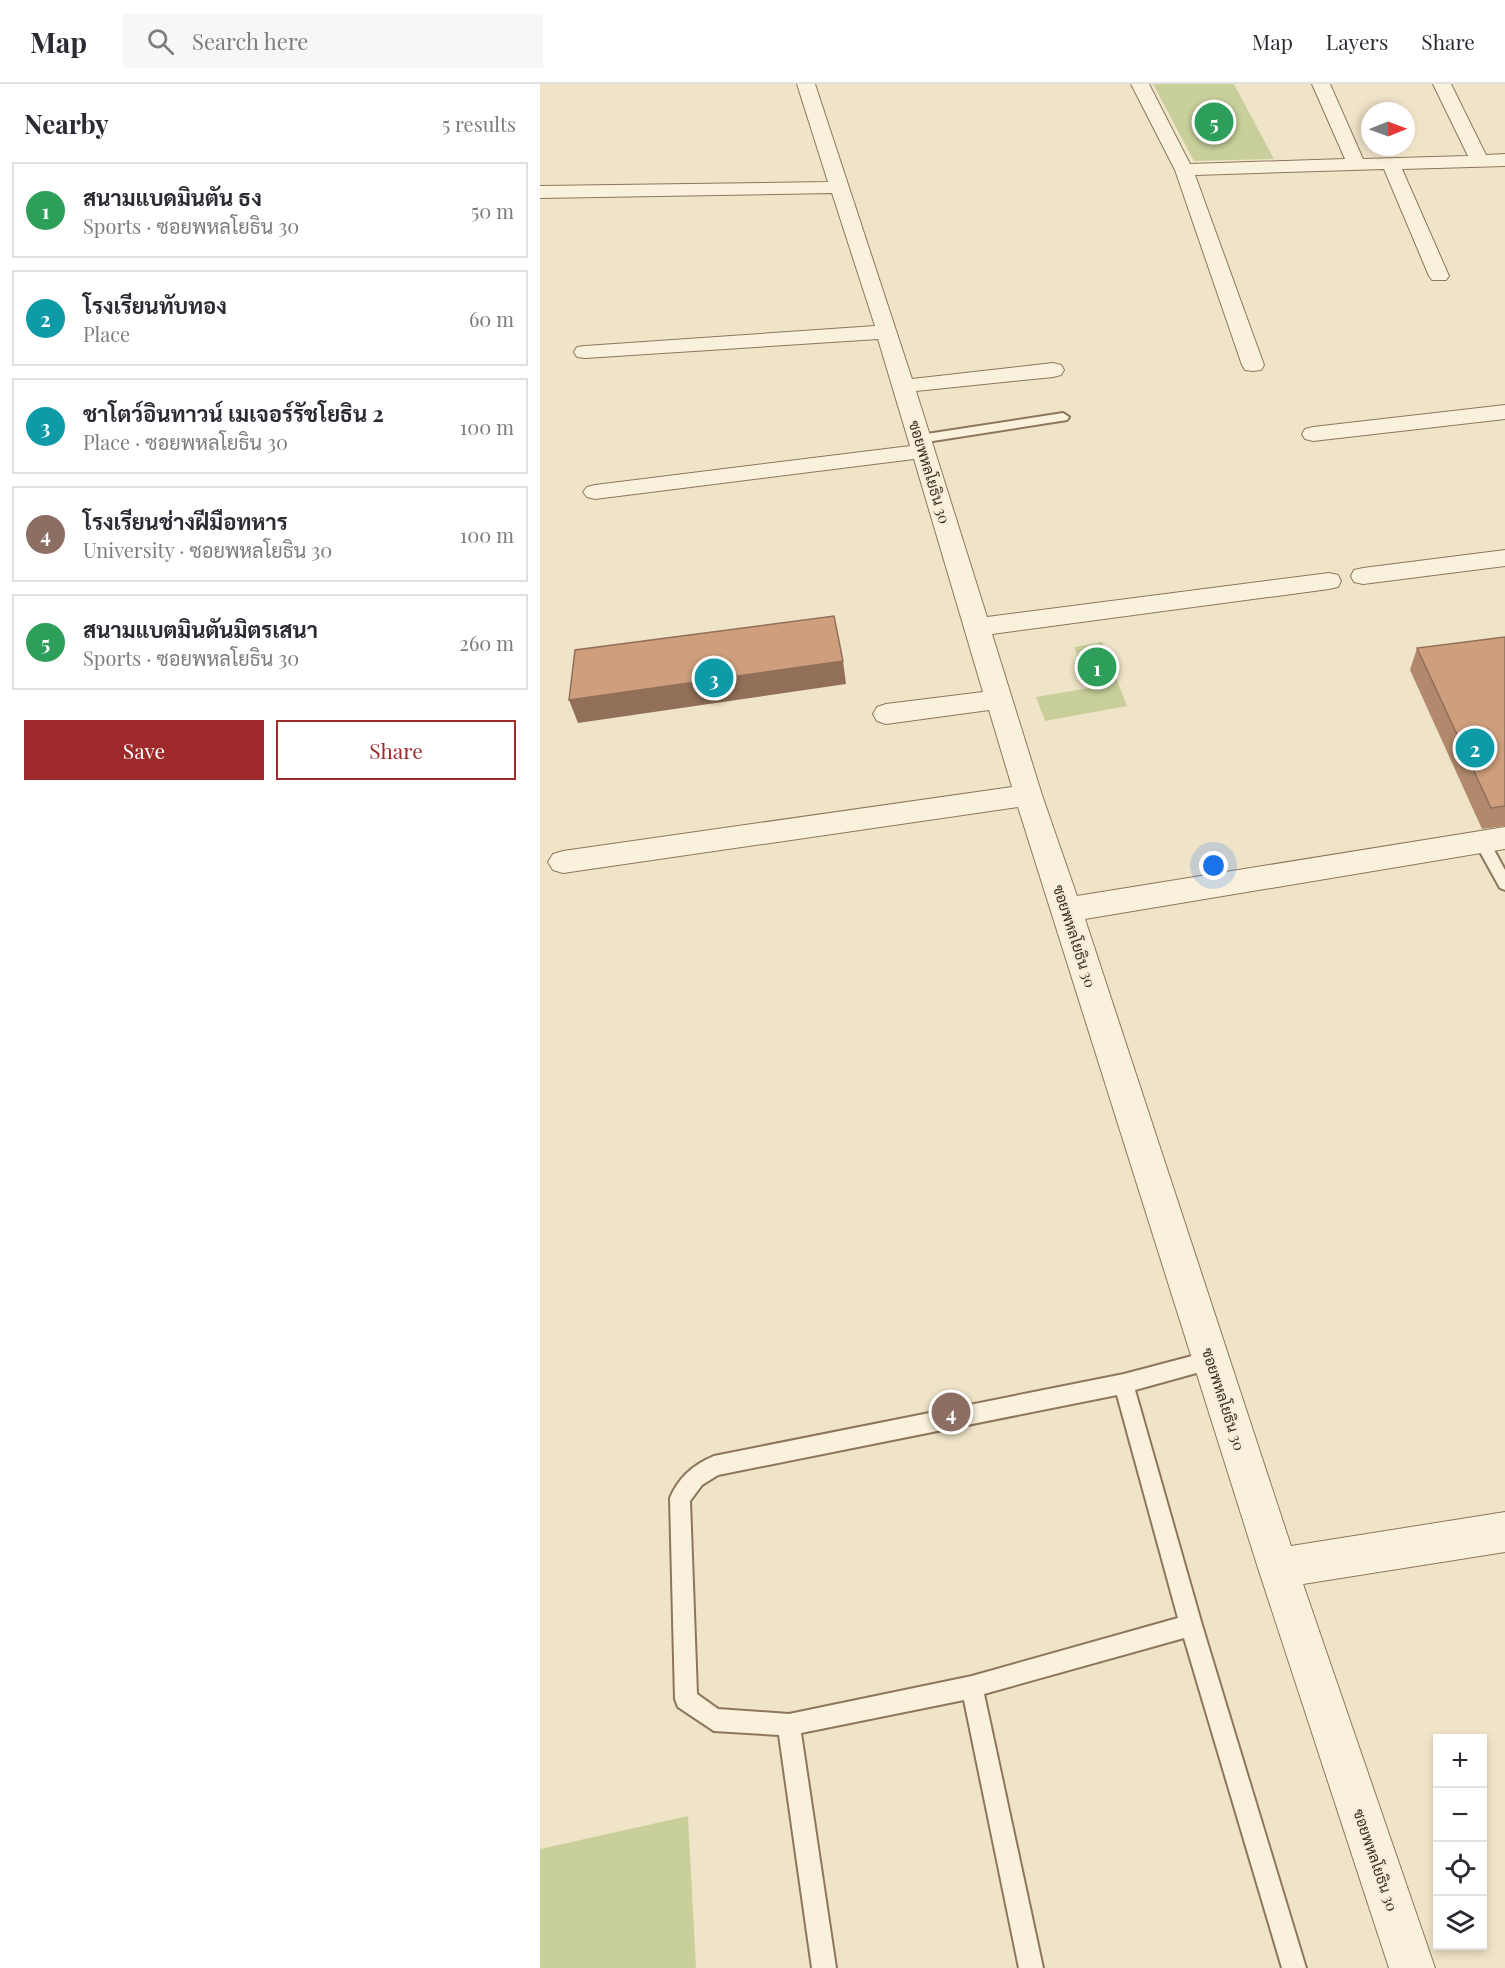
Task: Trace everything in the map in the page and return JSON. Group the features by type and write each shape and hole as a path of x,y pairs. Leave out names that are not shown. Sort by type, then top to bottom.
{"street":[{"name":"ซอยพหลโยธิน 30","path":"806,84 904,386 1028,795 1278,1568 1412,1968"},
{"path":"1140,84 1184,170 1253,364"},
{"path":"1321,84 1356,164"},
{"path":"1442,84 1479,160"},
{"path":"1184,170 1505,160"},
{"path":"1391,165 1439,276"},
{"path":"540,192 841,187"},
{"path":"585,352 887,332"},
{"path":"904,386 1053,370"},
{"path":"1313,434 1505,412"},
{"path":"596,492 922,445"},
{"path":"1363,576 1505,558"},
{"path":"978,627 1329,581"},
{"path":"886,714 999,699"},
{"path":"563,862 1028,795"},
{"path":"1067,910 1494,840"},
{"path":"1278,1568 1505,1532"}],"lane":[{"path":"922,445 1064,417"},
{"path":"1494,840 1505,884"},
{"path":"1191,1625 972,1687 789,1725 714,1720 686,1699 680,1498 695,1478 714,1466 1124,1384 1211,1360"},
{"path":"1124,1384 1191,1625 1294,1968"},
{"path":"972,1687 1031,1968"},
{"path":"789,1725 824,1968"}],"green space":[{"path":"1153,84 1234,84 1274,159 1194,161"},
{"path":"1102,642 1127,706 1045,721 1036,697 1089,688 1074,647"},
{"path":"688,1816 696,1968 540,1968 540,1849"}],"building":[{"path":"834,616 843,661 569,700 575,650"},
{"path":"1505,637 1505,806 1491,808 1417,648"}],"place":[{"name":"สนามแบตมินตันมิตรเสนา","path":"1214,122"},
{"name":"สนามแบดมินตัน ธง","path":"1097,667"},
{"name":"ชาโตว์อินทาวน์ เมเจอร์รัชโยธิน 2","path":"714,678"},
{"name":"โรงเรียนทับทอง","path":"1475,748"},
{"name":"โรงเรียนช่างฝีมือทหาร","path":"951,1412"}]}
